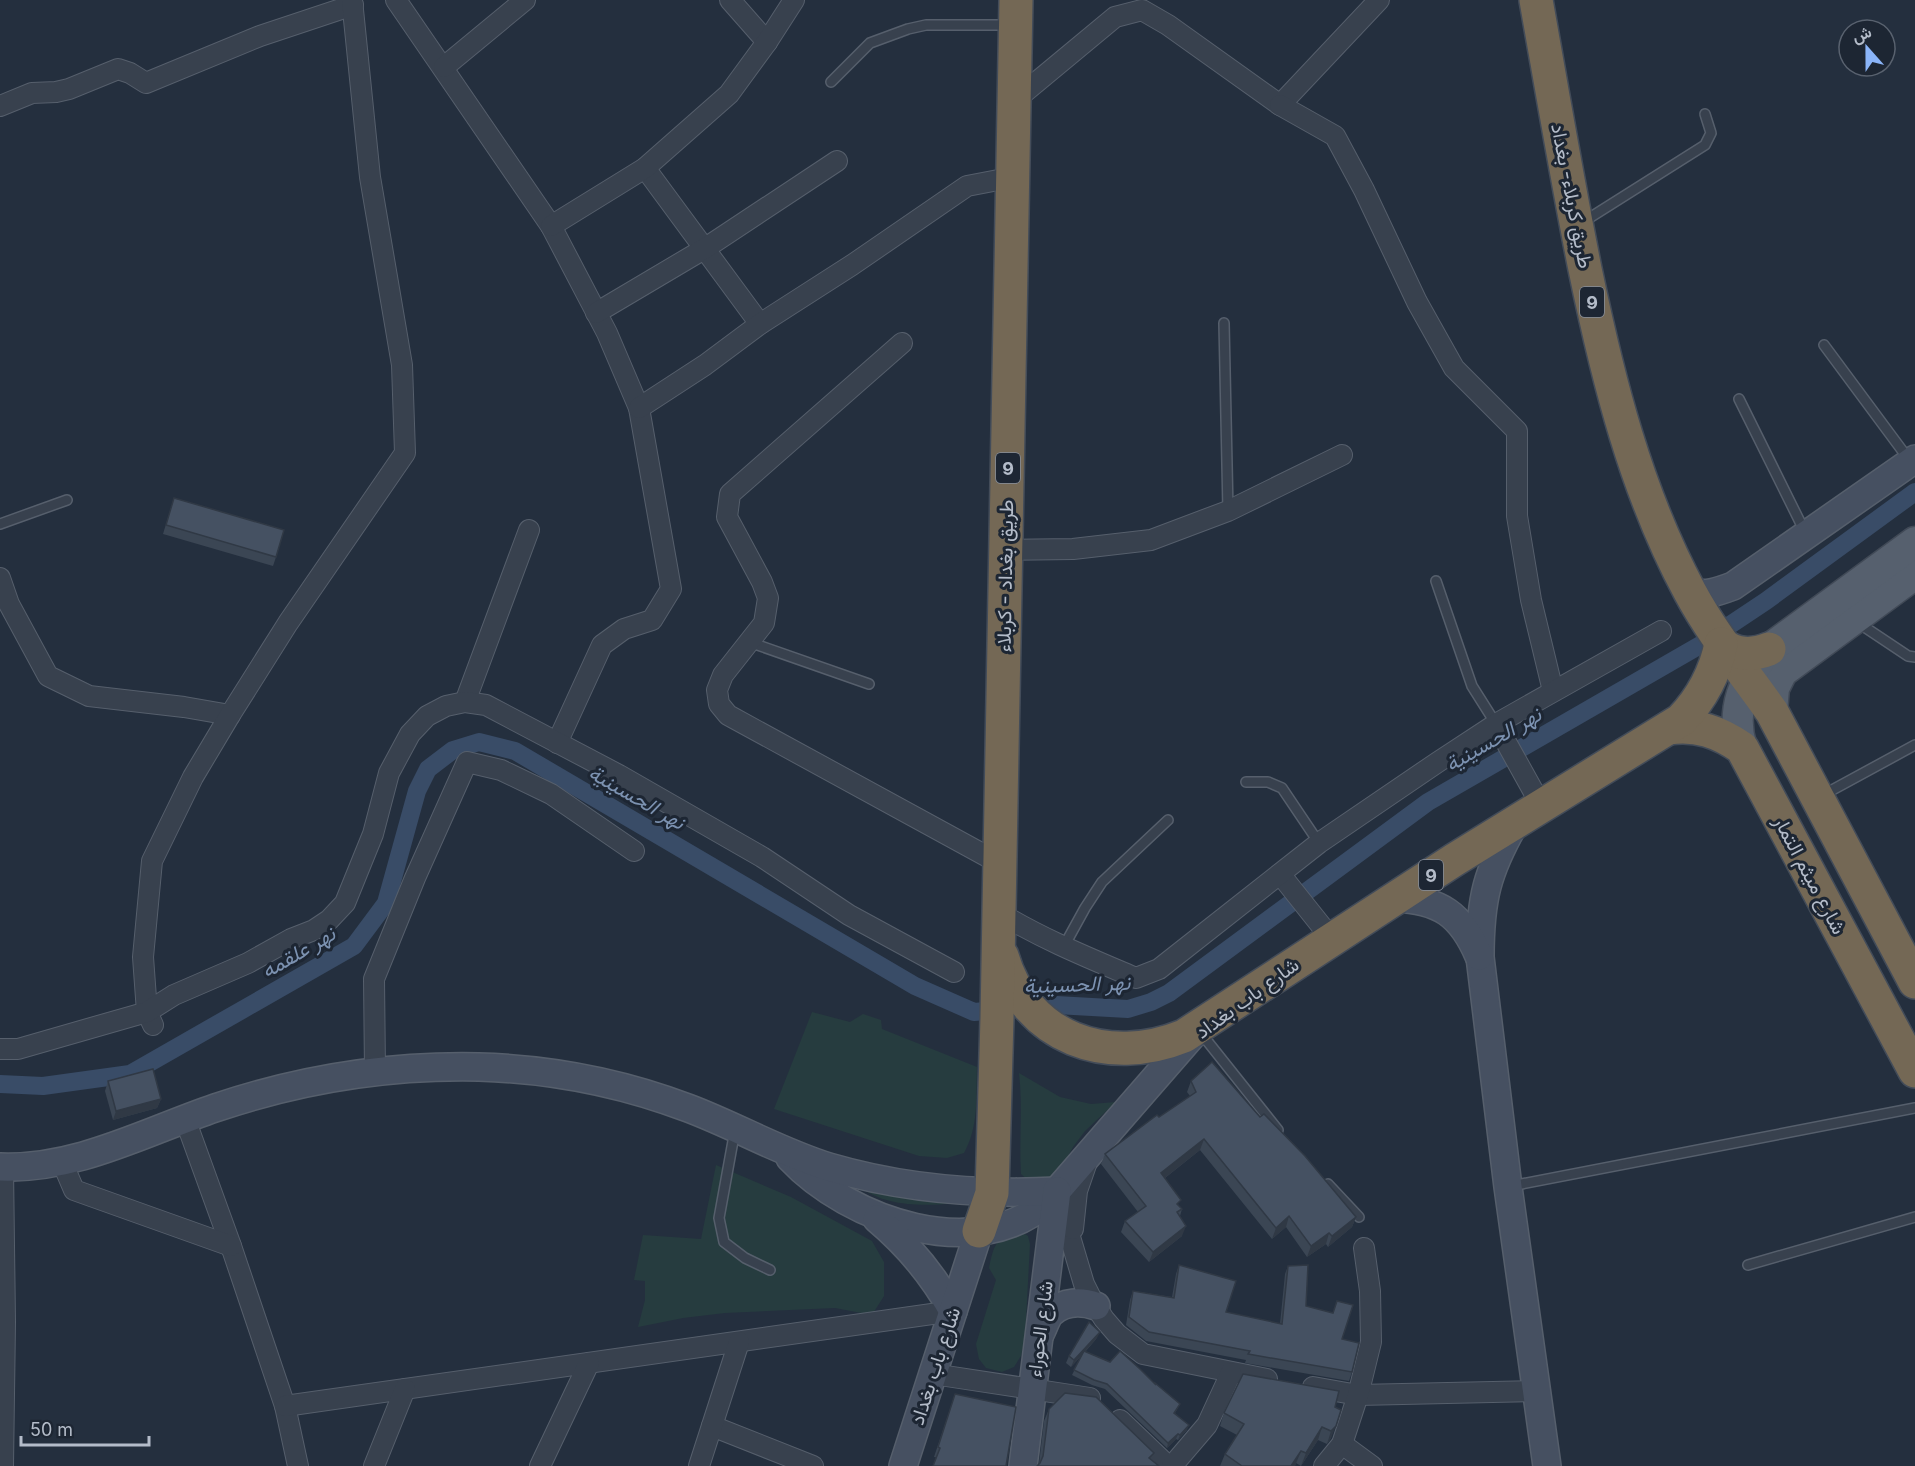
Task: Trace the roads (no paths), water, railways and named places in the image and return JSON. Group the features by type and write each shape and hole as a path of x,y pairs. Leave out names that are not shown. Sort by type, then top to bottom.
{"highway":[{"name":"طريق كربلاء- بغداد","path":"1536,0 1576,226 1594,312 1631,454 1657,523 1690,592"},
{"name":"طريق بغداد - كربلاء","path":"979,1231 992,1193 1000,942 999,863 1016,12"},
{"name":"9","path":"1690,592 1720,644 1748,676 1772,712 1915,982"},
{"path":"1720,644 1740,654 1755,654 1777,659"},
{"name":"شارع باب بغداد","path":"1198,1029 1323,927 1395,898 1529,803 1669,728 1691,710 1704,692 1713,672 1720,644"},
{"path":"1669,728 1685,726 1701,728 1728,738 1742,748"},
{"name":"شارع ميثم التمار","path":"1742,748 1915,1071"},
{"name":"9","path":"1000,942 1020,995 1040,1019 1071,1038 1092,1045 1127,1050 1156,1046 1198,1029"}],"main road":[{"path":"1690,592 1701,595 1712,594 1733,585 1913,460"},
{"path":"1772,712 1777,659 1915,542"},
{"path":"1742,748 1739,738 1739,706 1748,676 1758,661 1777,659 1853,619 1915,574"},
{"path":"1529,803 1498,851 1486,885 1480,921 1480,957 1508,1187 1547,1466"},
{"path":"1395,898 1417,899 1438,906 1457,919 1471,936 1480,957"},
{"name":"شارع باب بغداد","path":"903,1466 979,1231 1001,1228 1022,1220 1041,1208 1198,1029"},
{"path":"2,1168 37,1167 62,1162 269,1091 310,1081 375,1071 428,1067 481,1067 533,1071 585,1079 637,1091 687,1107 735,1127 783,1151 875,1179 922,1187 992,1193 1057,1191"},
{"path":"783,1151 814,1181 871,1214 891,1230 941,1289 953,1311"},
{"name":"شارع الحوراء","path":"1023,1466 1057,1191"},
{"path":"871,1214 924,1228 979,1231"},
{"path":"1039,1338 1050,1314 1060,1307 1084,1302 1096,1306"}],"street":[{"path":"396,0 551,226 596,313 639,408 671,589 652,620 624,629 602,645 557,744"},
{"path":"444,67 525,0"},
{"path":"730,0 767,42"},
{"path":"551,226 645,168 729,94 794,0"},
{"path":"1280,105 1379,0"},
{"path":"0,106 32,93 69,89 118,69 146,83 260,36 352,3 370,177 402,365 405,453 288,623 230,715 193,777 152,861 143,957 150,1018"},
{"path":"1016,99 1115,17 1142,10 1168,25 1280,105 1335,136 1364,190 1417,302 1454,368 1517,431 1516,516 1531,600 1553,691"},
{"path":"596,313 704,249 837,161"},
{"path":"645,168 760,324"},
{"path":"639,408 967,186 1014,177"},
{"path":"902,343 730,494 727,517 762,582 768,598 764,623 723,675 717,690 719,704 728,715 999,863"},
{"path":"1006,550 1073,549 1151,540 1228,511 1342,455"},
{"path":"465,702 529,530"},
{"path":"0,578 9,604 48,676 89,696 184,706 230,715"},
{"path":"1000,942 1032,933 1136,978 1159,969 1319,843 1496,724 1661,631"},
{"path":"0,1049 18,1049 150,1018 174,995 248,963 329,920 345,903 373,834 389,773 410,734 427,716 446,706 465,702 486,705 619,775 762,857 849,915 954,972"},
{"path":"1496,724 1506,742 1529,803"},
{"path":"375,1071 374,979 415,878 468,762 501,771 551,794 634,850"},
{"path":"1280,874 1323,927"},
{"path":"185,1119 285,1406 298,1466"},
{"path":"1078,1265 1073,1236 1074,1206 1081,1177 1093,1150"},
{"path":"62,1162 75,1190 231,1246"},
{"path":"2,1168 5,1322 3,1466"},
{"path":"1057,1191 1084,1284 1096,1306 1118,1334 1143,1354 1358,1395 1536,1391"},
{"path":"1324,1466 1342,1444 1358,1395 1371,1342 1370,1291 1364,1248"},
{"path":"285,1406 953,1311"},
{"path":"699,1466 739,1342"},
{"path":"540,1466 589,1363"},
{"path":"933,1374 1097,1398 1170,1466 1207,1425 1231,1372"},
{"path":"374,1466 405,1389"},
{"path":"712,1426 813,1466"},
{"path":"1342,1444 1372,1466"}],"lane":[{"path":"831,82 870,43 926,25 1016,12"},
{"path":"1576,226 1705,145 1711,133 1705,114"},
{"path":"1224,323 1228,511"},
{"path":"1824,345 1913,460"},
{"path":"1739,399 1806,534"},
{"path":"0,524 67,500"},
{"path":"1436,581 1472,686 1496,724"},
{"path":"1853,619 1908,656 1915,657"},
{"path":"749,642 869,684"},
{"path":"1818,798 1915,745"},
{"path":"1246,782 1268,782 1282,788 1319,843"},
{"path":"1063,948 1102,882 1168,820"},
{"path":"1198,1029 1281,1134"},
{"path":"1508,1187 1915,1108"},
{"path":"735,1127 718,1218 724,1242 745,1258 770,1270"},
{"path":"1320,1176 1359,1217"},
{"path":"1748,1265 1915,1217"}],"waterway":[{"name":"نهر الحسينية","path":"1730,625 1915,492"},
{"name":"نهر الحسينية","path":"0,1084 43,1086 130,1074 354,946 386,903 417,791 428,769 453,750 479,742 515,751 915,986 974,1012 1056,1005 1128,1009 1151,1002 1169,993 1428,802 1702,644"}],"water label":[{"name":"نهر علقمه","path":"298,952"}]}
